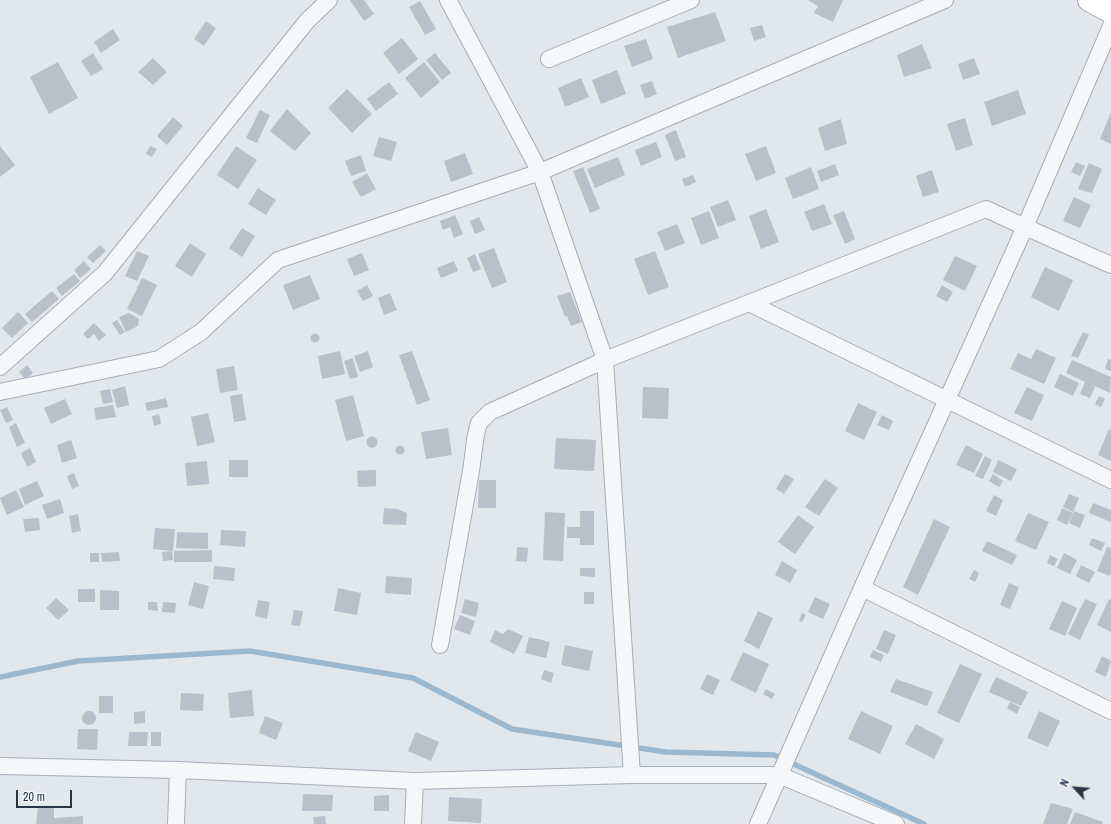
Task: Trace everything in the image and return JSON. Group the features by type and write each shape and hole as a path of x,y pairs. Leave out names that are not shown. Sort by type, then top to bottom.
{"street":[{"path":"0,368 105,273 307,21 329,0"},
{"path":"448,0 540,172 605,360 632,776"},
{"path":"549,59 691,0"},
{"path":"0,392 159,359 201,332 278,260 540,172 945,0"},
{"path":"1089,0 1111,12"},
{"path":"758,824 862,588 1025,227 1111,26"},
{"path":"440,644 471,471 476,434 479,423 490,412 605,360 986,208 1111,265"},
{"path":"749,303 1111,480"},
{"path":"862,588 1111,711"},
{"path":"0,766 178,770 415,781 632,776 779,776 896,824"},
{"path":"176,824 178,770"},
{"path":"412,824 415,781"}],"building":[{"path":"350,0 364,0 374,14 364,21"},
{"path":"809,0 843,0 833,22 814,13 818,6"},
{"path":"420,1 436,29 425,35 409,7"},
{"path":"715,12 726,41 678,58 667,27"},
{"path":"206,21 216,28 204,46 194,39"},
{"path":"762,25 766,37 754,41 750,28"},
{"path":"113,29 120,40 101,53 94,42"},
{"path":"402,38 418,59 399,74 383,53"},
{"path":"646,39 653,59 632,67 624,46"},
{"path":"922,44 932,68 904,77 897,55"},
{"path":"93,53 103,69 91,76 81,61"},
{"path":"435,53 451,73 442,80 426,60"},
{"path":"153,58 167,72 153,85 138,72"},
{"path":"974,58 980,74 963,80 958,64"},
{"path":"58,62 78,98 49,114 30,77"},
{"path":"424,62 440,82 421,98 405,78"},
{"path":"617,70 626,94 601,104 592,80"},
{"path":"581,78 589,97 565,107 558,88"},
{"path":"652,81 657,94 645,99 640,85"},
{"path":"389,82 398,94 376,111 367,99"},
{"path":"347,89 372,114 352,133 328,108"},
{"path":"1018,90 1026,114 992,126 984,102"},
{"path":"287,109 311,133 295,151 270,131"},
{"path":"260,110 270,115 257,143 246,138"},
{"path":"1111,112 1111,144 1100,139"},
{"path":"173,117 183,126 167,145 157,136"},
{"path":"965,118 973,145 956,151 947,124"},
{"path":"841,119 847,144 825,151 818,128"},
{"path":"676,130 686,157 675,161 665,135"},
{"path":"379,137 397,142 391,161 373,156"},
{"path":"656,142 662,157 641,166 635,150"},
{"path":"0,146 15,165 0,177"},
{"path":"150,146 157,149 152,157 146,154"},
{"path":"236,146 257,160 238,189 217,175"},
{"path":"766,146 776,173 756,181 745,154"},
{"path":"465,153 473,174 451,182 444,161"},
{"path":"361,155 366,171 351,176 345,161"},
{"path":"618,157 625,175 595,188 587,169"},
{"path":"1076,162 1085,166 1080,176 1071,172"},
{"path":"1089,163 1102,169 1092,193 1078,189"},
{"path":"835,164 839,175 821,182 817,171"},
{"path":"583,167 600,209 590,213 573,171"},
{"path":"811,167 819,189 793,199 785,178"},
{"path":"932,170 939,192 923,197 916,176"},
{"path":"367,173 376,189 361,197 352,182"},
{"path":"693,175 696,182 685,187 682,179"},
{"path":"258,188 276,200 266,215 248,204"},
{"path":"1074,197 1091,205 1080,228 1063,221"},
{"path":"728,200 736,220 718,227 710,207"},
{"path":"824,204 832,224 812,231 804,212"},
{"path":"766,209 779,242 761,249 749,216"},
{"path":"709,211 719,238 701,245 691,218"},
{"path":"844,211 855,239 845,244 833,215"},
{"path":"455,215 463,234 454,238 450,227 443,230 440,221"},
{"path":"479,217 485,230 475,234 470,221"},
{"path":"677,224 685,243 665,251 657,232"},
{"path":"242,228 255,236 242,257 229,248"},
{"path":"190,243 206,254 192,277 175,266"},
{"path":"100,245 106,251 93,263 87,257"},
{"path":"494,248 507,282 492,288 478,254"},
{"path":"137,251 149,256 137,281 125,276"},
{"path":"655,251 669,287 648,295 634,259"},
{"path":"362,253 369,270 354,276 347,259"},
{"path":"475,254 481,269 473,272 467,258"},
{"path":"955,256 977,266 965,291 943,280"},
{"path":"84,261 91,269 80,278 74,270"},
{"path":"454,261 458,271 441,278 437,268"},
{"path":"1045,267 1073,280 1059,311 1031,297"},
{"path":"74,274 80,281 62,296 56,288"},
{"path":"310,275 320,299 293,310 283,285"},
{"path":"142,278 157,285 142,316 127,309"},
{"path":"367,285 373,296 363,301 357,291"},
{"path":"942,285 953,292 947,302 936,296"},
{"path":"52,291 59,299 32,322 25,314"},
{"path":"570,292 582,322 571,326 567,316 565,317 557,296"},
{"path":"390,293 397,310 384,315 378,298"},
{"path":"18,312 28,323 12,338 2,328"},
{"path":"129,313 139,319 138,326 126,332 119,317"},
{"path":"117,320 125,332 120,335 112,323"},
{"path":"94,323 106,335 99,341 94,334 88,339 83,334"},
{"path":"1083,332 1089,335 1078,358 1071,356"},
{"path":"315,333 320,338 315,343 310,338"},
{"path":"1036,349 1056,358 1044,384 1010,369 1018,353 1031,359"},
{"path":"340,351 345,374 322,379 318,356"},
{"path":"368,351 373,367 360,372 354,356"},
{"path":"412,351 430,400 417,405 399,355"},
{"path":"353,358 358,377 350,379 344,361"},
{"path":"1108,359 1111,360 1111,371 1105,369"},
{"path":"1072,360 1111,377 1110,393 1090,384 1095,387 1090,398 1080,394 1085,382 1066,373"},
{"path":"27,365 33,373 25,379 19,372"},
{"path":"234,366 238,390 220,393 216,369"},
{"path":"1060,374 1079,383 1073,396 1054,387"},
{"path":"125,386 129,405 117,408 112,390"},
{"path":"643,387 669,388 668,419 642,418"},
{"path":"1027,387 1044,395 1032,421 1014,413"},
{"path":"110,389 113,402 103,404 100,391"},
{"path":"242,394 246,420 234,422 230,396"},
{"path":"353,395 364,436 346,441 335,400"},
{"path":"1099,396 1105,399 1101,407 1095,404"},
{"path":"166,398 168,407 147,411 145,403"},
{"path":"65,399 72,414 51,424 44,408"},
{"path":"858,403 877,412 864,440 845,431"},
{"path":"113,405 116,417 96,420 94,408"},
{"path":"7,407 13,420 6,423 0,410"},
{"path":"208,413 215,442 197,446 191,417"},
{"path":"159,414 161,424 154,426 152,416"},
{"path":"882,415 893,421 889,430 877,425"},
{"path":"16,423 25,443 17,447 9,427"},
{"path":"448,428 452,455 426,459 421,432"},
{"path":"1109,429 1111,430 1111,461 1098,455"},
{"path":"370,437 374,437 376,438 376,446 370,447 367,444 367,440"},
{"path":"556,438 596,440 594,471 554,469"},
{"path":"71,440 77,458 62,463 57,445"},
{"path":"400,445 405,450 400,455 395,450"},
{"path":"966,445 983,454 974,473 956,465"},
{"path":"30,448 36,462 27,467 21,453"},
{"path":"985,456 992,460 983,479 975,476"},
{"path":"229,460 248,460 248,477 229,477"},
{"path":"998,460 1017,469 1011,481 993,472"},
{"path":"207,461 209,484 187,486 185,463"},
{"path":"376,470 376,486 358,487 357,471"},
{"path":"74,473 79,486 72,489 67,476"},
{"path":"785,474 794,479 784,494 776,489"},
{"path":"993,474 1003,481 999,487 989,481"},
{"path":"825,479 838,488 819,516 805,507"},
{"path":"479,480 496,480 496,508 478,508"},
{"path":"37,481 44,496 25,505 19,489"},
{"path":"16,490 24,507 7,515 0,498"},
{"path":"1069,494 1079,498 1073,512 1063,507"},
{"path":"994,495 1003,500 996,516 986,511"},
{"path":"60,499 64,513 47,519 42,505"},
{"path":"1093,503 1111,510 1111,522 1089,513"},
{"path":"384,508 397,509 407,513 406,525 383,524"},
{"path":"1062,508 1073,513 1067,525 1057,520"},
{"path":"580,511 594,511 594,545 580,545 580,538 567,538 567,527 580,527"},
{"path":"1074,511 1085,515 1080,528 1069,523"},
{"path":"545,512 565,513 563,561 543,560"},
{"path":"1028,513 1049,522 1036,550 1015,541"},
{"path":"78,514 81,531 72,533 69,516"},
{"path":"798,515 814,527 795,554 778,542"},
{"path":"39,518 40,530 25,532 23,519"},
{"path":"934,519 950,527 918,595 903,587"},
{"path":"155,528 175,529 173,551 153,549"},
{"path":"221,530 246,531 245,547 220,545"},
{"path":"177,532 208,533 208,549 176,548"},
{"path":"1092,538 1105,543 1101,551 1089,545"},
{"path":"987,541 1017,555 1012,565 982,551"},
{"path":"517,547 528,548 527,562 516,561"},
{"path":"1107,547 1111,548 1110,576 1097,571"},
{"path":"212,550 212,562 174,562 174,551"},
{"path":"172,551 173,560 163,561 162,552"},
{"path":"119,552 120,561 102,562 101,553"},
{"path":"90,553 99,553 99,562 90,562"},
{"path":"1064,553 1077,560 1070,574 1057,568"},
{"path":"1050,555 1058,559 1054,566 1047,563"},
{"path":"782,561 797,570 790,583 775,575"},
{"path":"1081,565 1095,572 1089,583 1076,576"},
{"path":"214,566 235,568 234,581 213,579"},
{"path":"580,568 595,568 595,577 580,576"},
{"path":"974,570 979,573 975,582 969,579"},
{"path":"386,576 412,578 411,595 385,593"},
{"path":"194,582 209,586 203,609 188,605"},
{"path":"1009,583 1019,587 1010,609 1000,605"},
{"path":"338,588 361,593 357,615 334,611"},
{"path":"78,589 95,589 95,602 78,602"},
{"path":"100,590 119,591 119,610 100,610"},
{"path":"584,592 594,592 594,604 584,604"},
{"path":"815,597 830,604 823,619 808,612"},
{"path":"56,598 69,610 58,620 46,608"},
{"path":"465,599 479,603 476,617 461,613"},
{"path":"1085,599 1097,604 1080,640 1068,634"},
{"path":"1109,599 1111,600 1111,632 1097,625"},
{"path":"258,600 270,602 267,619 255,616"},
{"path":"1062,601 1077,608 1065,636 1049,629"},
{"path":"148,602 157,602 158,611 148,610"},
{"path":"163,602 176,603 175,613 162,612"},
{"path":"294,610 303,611 300,626 291,625"},
{"path":"758,611 773,618 759,649 744,641"},
{"path":"802,613 806,615 802,622 799,620"},
{"path":"460,615 475,621 470,635 454,629"},
{"path":"508,629 523,636 514,654 490,642 495,630 503,634"},
{"path":"884,630 896,635 888,654 876,649"},
{"path":"529,637 550,642 546,658 525,653"},
{"path":"565,645 593,651 589,671 561,665"},
{"path":"873,650 884,655 881,662 870,657"},
{"path":"743,652 769,664 756,693 730,680"},
{"path":"1102,656 1111,661 1106,677 1095,672"},
{"path":"960,664 982,674 959,723 937,713"},
{"path":"544,670 554,673 551,683 541,679"},
{"path":"707,674 720,680 713,695 700,689"},
{"path":"996,677 1028,692 1021,706 989,692"},
{"path":"896,679 933,692 927,706 890,692"},
{"path":"766,689 775,694 772,699 763,694"},
{"path":"252,690 254,716 230,718 228,693"},
{"path":"181,693 204,694 203,711 180,710"},
{"path":"99,696 113,696 113,713 99,713"},
{"path":"1010,702 1020,707 1017,714 1007,708"},
{"path":"86,711 92,711 96,715 96,721 92,725 86,725 82,721 82,715"},
{"path":"145,711 145,723 134,724 134,712"},
{"path":"861,711 893,726 880,754 848,739"},
{"path":"1039,711 1060,721 1048,747 1027,738"},
{"path":"265,716 283,723 276,740 259,733"},
{"path":"916,724 944,739 934,759 905,744"},
{"path":"78,729 98,729 97,750 77,749"},
{"path":"129,732 148,732 147,746 128,746"},
{"path":"151,732 161,732 161,746 151,746"},
{"path":"416,732 439,742 431,761 408,751"},
{"path":"303,794 333,795 332,811 302,811"},
{"path":"389,795 389,811 374,811 374,796"},
{"path":"449,797 482,799 481,823 448,821"},
{"path":"1051,803 1073,809 1067,824 1043,824"},
{"path":"54,806 54,818 83,816 83,824 36,824 38,807"},
{"path":"1075,812 1103,822 1102,824 1070,824"},
{"path":"325,816 326,824 314,824 313,817"}],"waterway":[{"path":"0,677 78,661 250,651 413,678 512,729 666,752 774,755 924,824"}]}
